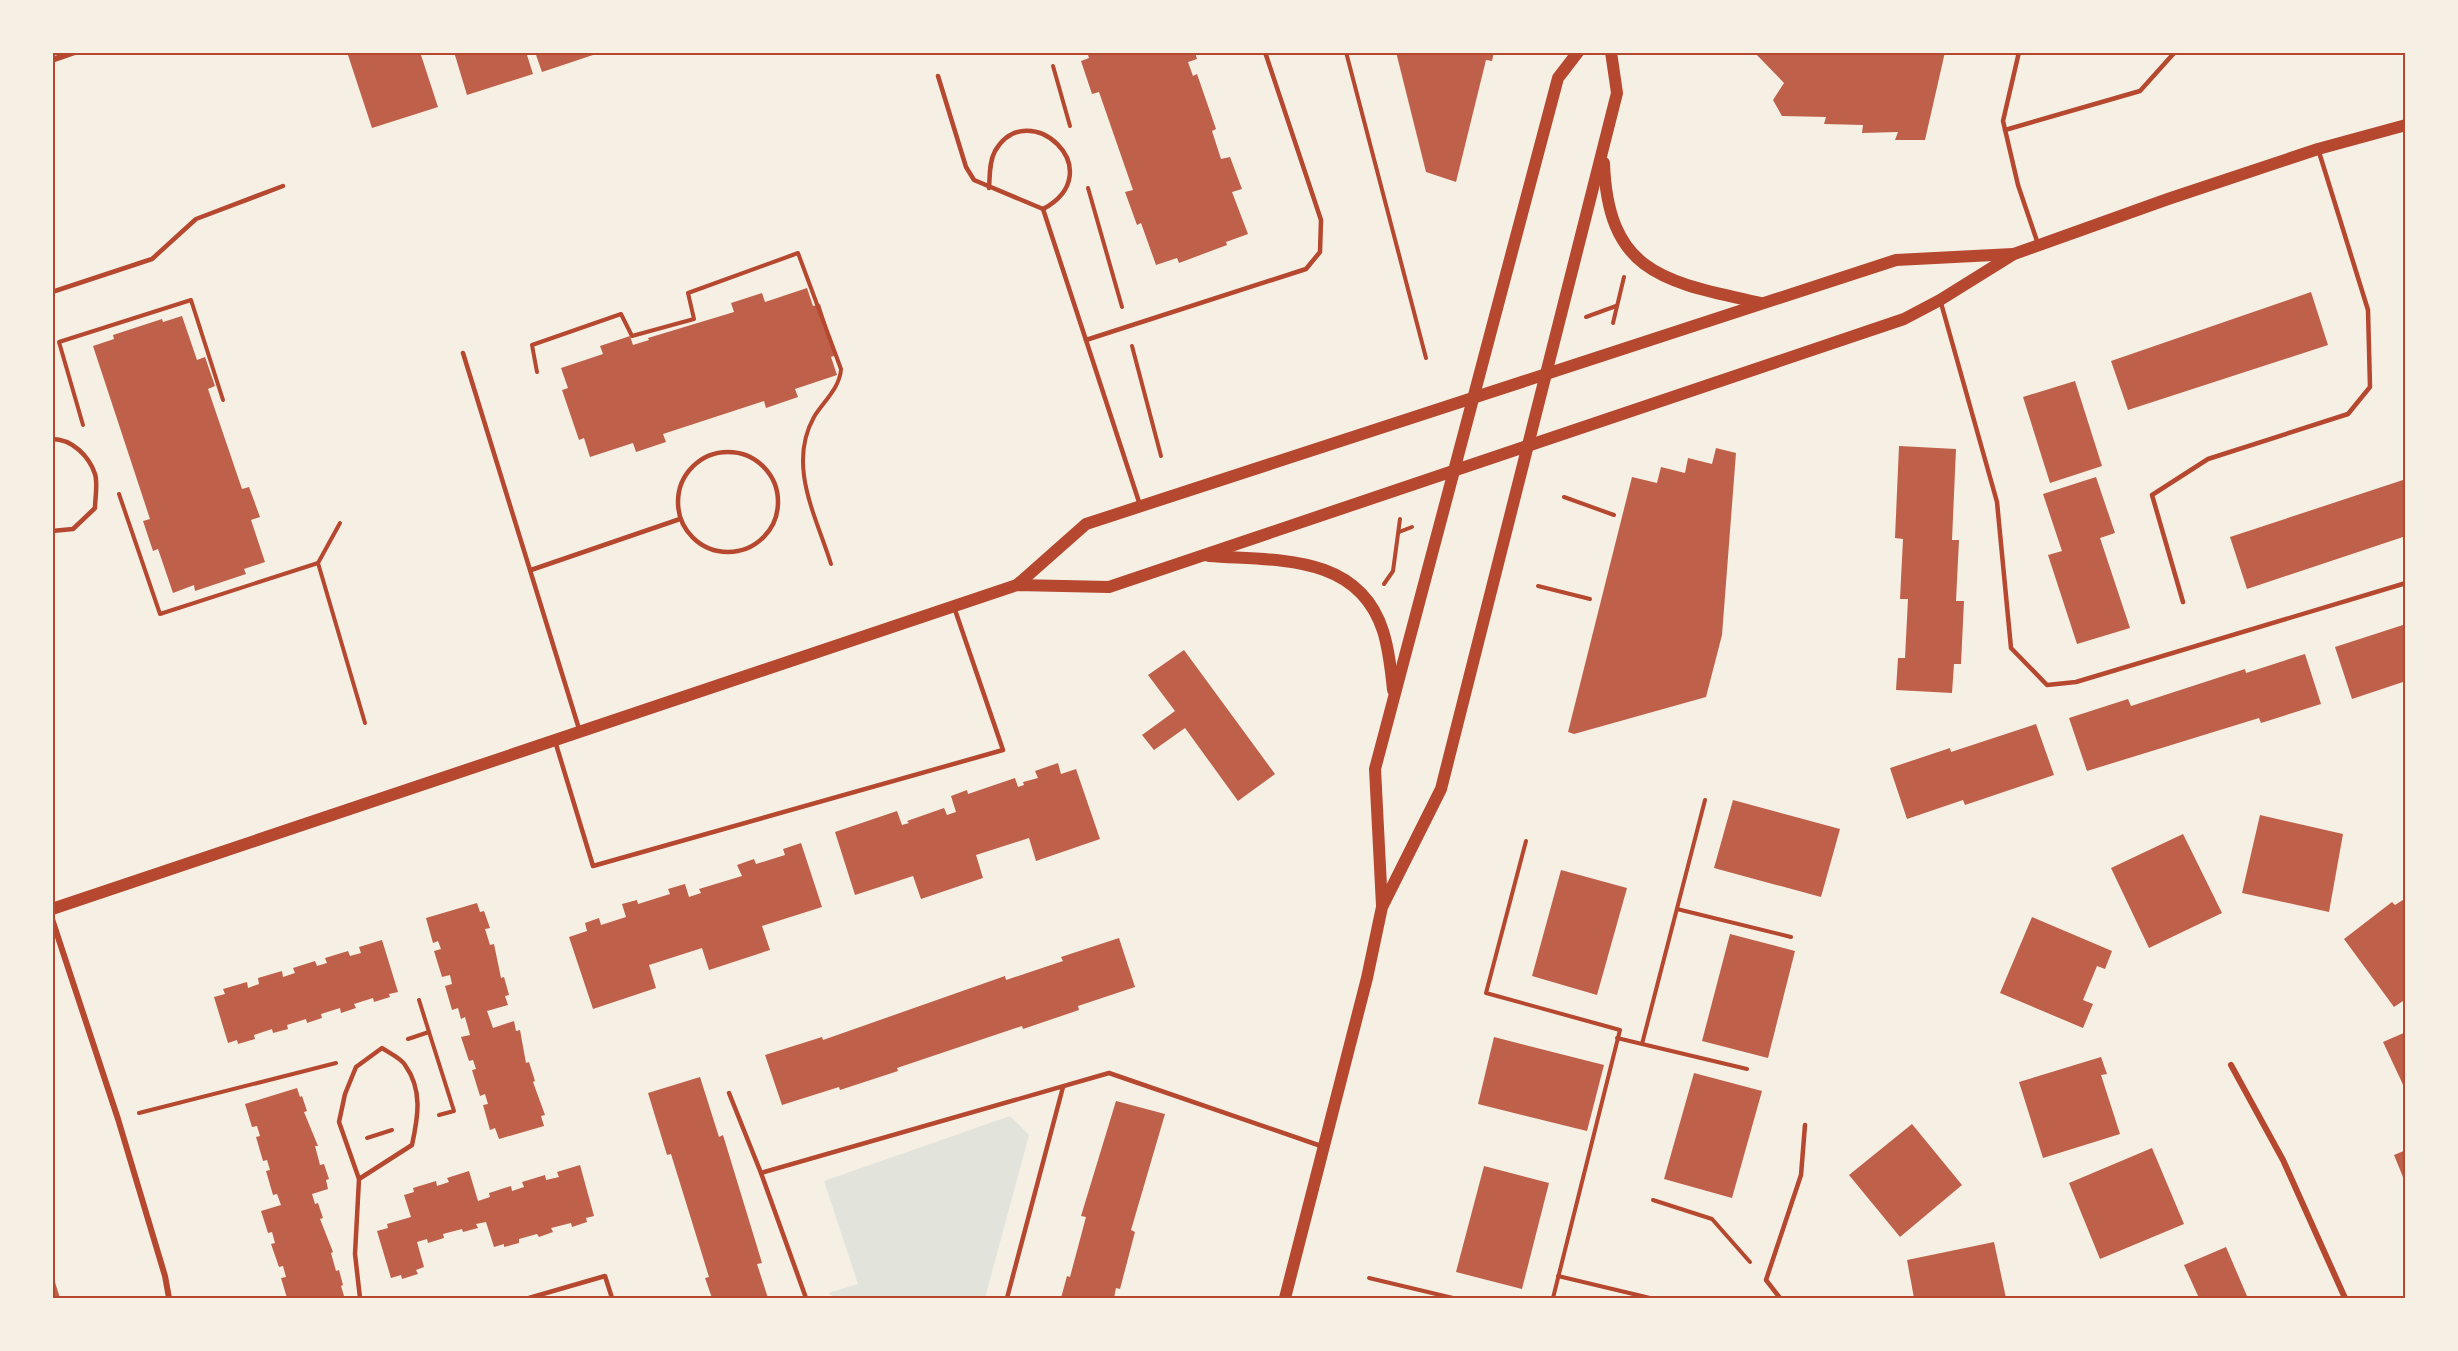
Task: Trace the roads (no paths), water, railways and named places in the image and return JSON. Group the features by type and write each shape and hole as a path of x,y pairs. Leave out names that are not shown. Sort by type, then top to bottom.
{"main road":[{"path":"1382,907 1375,769 1558,78 1578,52"},
{"path":"1285,1299 1367,978 1382,907 1441,789 1617,93 1611,52"},
{"path":"52,909 1017,585 1109,587 1904,319 1940,300 2014,254 2318,149 2406,125"},
{"path":"1603,150 1605,183 1611,211 1620,236 1632,255 1654,271 1680,284 1762,303"},
{"path":"1017,585 1086,524 1140,506 1896,260 2014,254"},
{"path":"1202,556 1310,564 1332,572 1355,586 1370,603 1382,629 1389,655 1394,698"}],"street":[{"path":"52,60 75,52"},
{"path":"52,919 118,1119 165,1276 169,1299"},
{"path":"2231,1065 2283,1160 2345,1299"}],"lane":[{"path":"1086,340 1306,269 1320,252 1321,220 1264,52"},
{"path":"2019,52 2003,121 2018,185 2038,245"},
{"path":"2004,130 2140,91 2175,52"},
{"path":"938,76 966,167 974,180 989,188 1043,209 1063,194 1070,169 1067,157 1061,146 1051,137 1040,132 1027,131 1015,134 1004,141 995,152 991,165 989,188"},
{"path":"2183,602 2152,495 2208,459 2348,414 2370,387 2368,310 2318,149"},
{"path":"52,292 152,259 196,219 283,186"},
{"path":"1043,209 1140,506"},
{"path":"1940,300 1997,502 2011,648 2047,685 2076,681 2406,583"},
{"path":"463,353 580,732"},
{"path":"52,440 64,439 83,453 95,475 96,508 73,529 52,531"},
{"path":"729,452 745,455 759,463 769,474 776,488 778,506 774,522 765,537 750,547 734,552 717,552 701,544 688,532 680,519 678,501 681,486 689,472 700,461 714,454 729,452"},
{"path":"531,570 680,519"},
{"path":"555,740 593,866 1003,750 954,607"},
{"path":"359,1179 412,1144 417,1122 418,1092 405,1063 382,1048 356,1067 345,1094 339,1122 359,1179 355,1254 360,1299"},
{"path":"761,1173 1109,1073 1324,1147"},
{"path":"1007,1299 1064,1086"},
{"path":"729,1092 806,1299"},
{"path":"1780,1299 1766,1280 1801,1175 1805,1125"},
{"path":"529,1299 605,1276 612,1299"}]}
